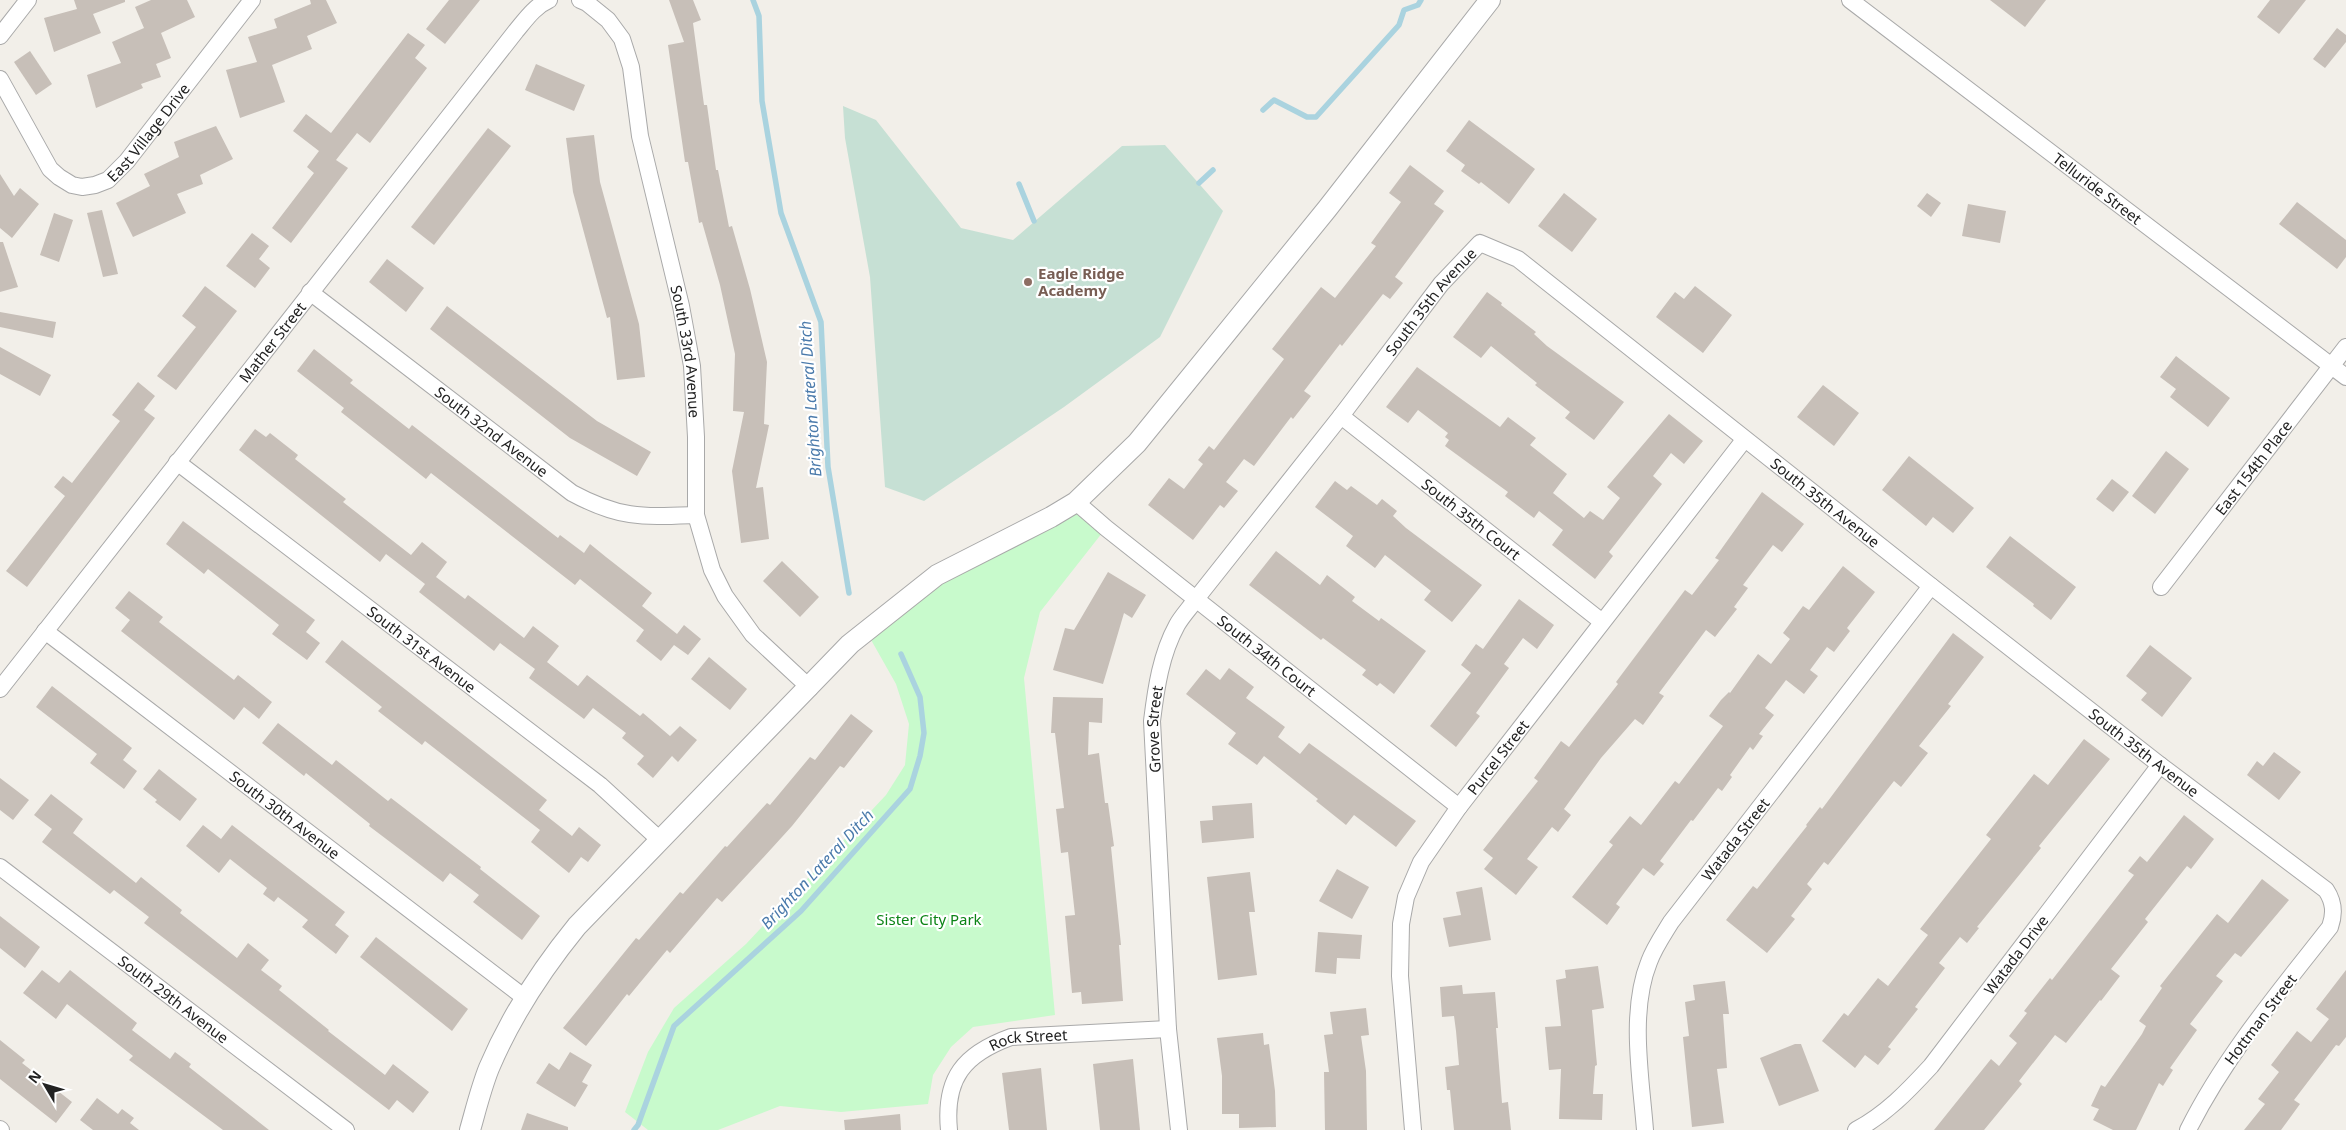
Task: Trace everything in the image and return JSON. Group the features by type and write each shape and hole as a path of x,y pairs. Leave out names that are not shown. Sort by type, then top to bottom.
{"street":[{"path":"0,36 28,0"},
{"name":"East Village Drive","path":"0,80 50,169 72,185 82,187 102,183 117,172 127,160 252,0"},
{"name":"Mather Street","path":"0,689 516,31 531,13 549,0"},
{"name":"South 33rd Avenue","path":"580,0 588,3 608,20 622,39 631,67 640,136 681,306 692,366 696,437 696,515 712,570 730,604 753,635 810,688"},
{"path":"470,1130 489,1068 525,998 549,960 577,926 810,688 850,644 937,575 1051,517 1076,502 1138,443 1333,201 1490,0"},
{"name":"Telluride Street","path":"1860,3 2346,377"},
{"name":"South 35th Avenue","path":"1341,416 1441,284 1480,243 1518,259 1744,440 2160,765 2319,884 2330,896 2334,910"},
{"name":"South 32nd Avenue","path":"310,292 572,493 597,507 624,514 650,517 696,515"},
{"name":"East 154th Place","path":"2161,587 2346,347"},
{"name":"Grove Street","path":"1179,1130 1168,1029 1152,720 1156,685 1164,655 1178,625 1341,416"},
{"name":"South 35th Court","path":"1341,416 1601,621"},
{"name":"Purcel Street","path":"1413,1130 1400,976 1401,924 1406,897 1421,862 1459,807 1601,621 1744,440"},
{"name":"South 31st Avenue","path":"177,462 600,785 661,841"},
{"name":"South 34th Court","path":"1076,502 1196,600 1459,807"},
{"name":"Watada Street","path":"1645,1130 1637,1020 1640,994 1648,963 1661,938 1671,922 1931,586"},
{"name":"South 30th Avenue","path":"45,631 525,998"},
{"name":"Watada Drive","path":"1856,1130 1882,1114 1905,1094 1931,1066 2160,765"},
{"name":"South 29th Avenue","path":"0,867 346,1130"},
{"name":"Hottman Street","path":"2188,1130 2239,1044 2330,927 2334,910"},
{"name":"Rock Street","path":"949,1130 948,1114 951,1090 962,1067 975,1054 991,1044 1011,1037 1168,1029"}],"green space":[{"path":"843,106 876,120 961,228 1013,240 1122,146 1165,145 1223,211 1160,337 1064,407 924,501 885,487 870,277 845,138"},
{"name":"Sister City Park","path":"1076,502 1106,528 1040,612 1024,678 1055,1015 973,1027 951,1047 933,1075 928,1104 841,1112 780,1106 718,1130 648,1130 625,1112 648,1052 674,1008 746,944 886,795 905,765 909,724 896,684 866,631 937,575"}],"building":[{"path":"74,0 125,0 125,2 93,14 101,33 54,52 44,18 77,9"},
{"path":"151,0 187,0 195,17 161,33 171,58 156,64 161,77 141,84 143,88 96,108 87,75 121,63 112,42 144,28 135,7"},
{"path":"310,0 326,0 337,23 307,36 312,49 272,65 285,102 240,118 226,70 257,62 248,37 277,28 274,19 311,4"},
{"path":"449,0 480,0 445,44 426,29"},
{"path":"669,0 693,0 701,20 693,23 704,105 707,105 716,170 718,170 729,227 732,226 750,289 767,362 764,424 769,425 756,488 763,487 769,539 741,543 732,471 744,412 733,411 735,354 720,285 702,222 699,223 688,162 685,162 668,45 684,42"},
{"path":"1990,0 2046,0 2025,27"},
{"path":"2270,0 2306,0 2279,34 2257,17"},
{"path":"2337,28 2346,35 2346,42 2325,68 2313,59"},
{"path":"408,33 425,45 415,58 427,68 370,143 357,133 336,160 348,168 291,243 272,228 314,173 307,167 319,151 293,131 306,114 331,133"},
{"path":"30,51 52,84 36,95 14,62"},
{"path":"536,64 585,85 574,111 525,90"},
{"path":"1469,120 1535,169 1509,204 1481,182 1479,184 1461,171 1465,165 1446,151"},
{"path":"216,126 233,159 200,175 203,184 177,194 186,213 133,237 116,203 150,186 144,174 179,157 174,142"},
{"path":"488,128 511,146 434,245 411,227"},
{"path":"594,135 600,182 639,324 645,377 617,380 610,317 607,318 573,192 566,138"},
{"path":"1410,165 1444,191 1434,204 1444,211 1395,277 1403,283 1390,299 1383,294 1342,346 1340,344 1304,391 1311,396 1293,419 1291,417 1254,466 1244,459 1226,482 1238,491 1224,508 1220,505 1193,540 1148,505 1169,478 1184,489 1203,464 1198,460 1209,446 1214,450 1284,359 1272,349 1294,321 1321,287 1335,298 1376,246 1371,243 1401,202 1389,193"},
{"path":"0,174 14,196 20,188 39,204 12,238 0,228"},
{"path":"1564,193 1597,219 1572,252 1538,226"},
{"path":"1927,193 1941,203 1931,217 1917,206"},
{"path":"2297,202 2346,240 2346,257 2337,269 2279,224"},
{"path":"1968,204 2006,211 2000,243 1962,236"},
{"path":"102,210 118,274 103,277 87,213"},
{"path":"54,213 73,220 59,262 40,255"},
{"path":"252,233 269,246 259,259 270,268 255,288 226,266"},
{"path":"0,242 3,242 18,287 0,292"},
{"path":"387,259 424,288 406,312 369,282"},
{"path":"205,286 237,311 176,390 157,376 196,327 182,316"},
{"path":"1695,286 1732,315 1703,353 1656,317 1675,292 1684,299"},
{"path":"1487,292 1536,332 1534,334 1547,346 1624,402 1594,440 1565,418 1570,412 1535,385 1537,383 1491,346 1481,358 1453,337"},
{"path":"447,306 597,421 651,452 637,476 570,438 430,329"},
{"path":"0,312 56,322 53,338 0,327"},
{"path":"0,347 51,375 40,396 0,374"},
{"path":"314,349 353,380 350,383 409,429 412,425 558,538 560,535 584,553 590,544 652,593 642,606 677,634 684,625 701,639 688,655 674,645 661,661 636,641 644,630 580,579 575,585 431,473 426,479 341,412 344,408 297,371"},
{"path":"2176,356 2230,398 2208,427 2170,397 2176,389 2160,377"},
{"path":"1417,367 1500,427 1508,417 1536,438 1530,445 1567,474 1553,493 1584,518 1590,511 1603,520 1620,498 1607,487 1669,414 1703,441 1684,464 1671,453 1653,476 1662,484 1609,552 1613,556 1595,579 1552,545 1563,530 1539,511 1534,518 1505,496 1508,492 1445,446 1449,440 1445,437 1448,433 1418,410 1408,423 1386,407"},
{"path":"138,382 155,396 144,410 155,418 27,587 6,571 65,496 54,487 63,476 72,483 120,421 112,415"},
{"path":"1823,385 1859,413 1834,446 1797,417"},
{"path":"255,429 266,437 270,433 298,455 295,459 346,499 343,502 411,555 422,542 447,562 436,577 465,599 468,595 524,638 533,626 559,646 547,662 578,686 587,675 640,716 643,713 670,736 680,726 697,740 678,762 672,756 653,778 637,764 644,756 622,738 626,733 593,708 584,719 529,678 535,669 500,643 494,651 419,592 425,584 386,554 380,562 239,450"},
{"path":"2166,451 2189,469 2155,514 2132,496"},
{"path":"1909,456 1974,508 1953,533 1933,517 1926,526 1882,490"},
{"path":"2112,479 2129,492 2113,512 2096,499"},
{"path":"1335,481 1347,490 1351,486 1377,505 1382,499 1397,511 1393,516 1406,528 1482,585 1452,622 1424,600 1431,591 1385,555 1375,568 1346,546 1353,536 1315,507"},
{"path":"1762,492 1804,524 1782,552 1773,545 1743,585 1748,588 1734,607 1737,609 1715,637 1706,630 1659,693 1664,696 1643,725 1635,719 1601,758 1564,809 1571,815 1558,832 1552,827 1527,859 1538,867 1516,895 1484,869 1493,858 1483,850 1538,781 1534,778 1561,741 1569,747 1618,684 1616,682 1685,590 1692,595 1719,560 1715,558"},
{"path":"183,521 315,620 306,632 320,643 307,660 272,634 279,625 208,569 204,574 166,544"},
{"path":"2010,536 2076,587 2051,620 2033,606 2034,604 1986,567"},
{"path":"1276,551 1320,585 1327,575 1355,597 1352,601 1379,621 1381,618 1426,651 1394,694 1380,683 1377,686 1362,675 1366,670 1323,638 1321,640 1249,585"},
{"path":"782,561 819,597 800,617 763,581"},
{"path":"1843,566 1875,592 1847,628 1850,631 1834,652 1827,647 1810,670 1818,676 1804,694 1786,680 1765,708 1774,715 1759,734 1763,736 1753,750 1750,747 1730,775 1732,777 1722,791 1718,788 1693,821 1691,820 1660,861 1664,864 1654,876 1643,868 1616,904 1620,907 1607,925 1572,897 1613,845 1609,842 1630,816 1641,825 1675,781 1679,784 1723,726 1709,716 1721,700 1730,693 1758,654 1771,664 1790,639 1783,633 1803,606 1809,610"},
{"path":"1108,572 1146,595 1132,618 1124,613 1103,684 1053,670 1065,628 1074,630"},
{"path":"129,591 163,617 159,622 234,680 238,675 272,702 259,719 244,707 234,720 121,631 130,620 115,608"},
{"path":"1519,599 1554,625 1537,649 1523,638 1504,664 1509,668 1476,713 1480,716 1456,747 1430,726 1471,673 1461,665 1476,644 1483,649"},
{"path":"1953,633 1984,657 1948,704 1951,706 1919,746 1928,753 1901,787 1894,781 1828,865 1824,862 1807,884 1812,889 1791,916 1795,919 1767,953 1726,920 1753,886 1757,889 1820,807 1822,809"},
{"path":"342,640 547,800 539,810 572,836 579,827 601,845 588,862 581,857 569,873 531,842 540,830 425,741 422,745 378,711 382,707 325,662"},
{"path":"2150,645 2192,678 2162,717 2141,700 2147,693 2126,676"},
{"path":"709,657 747,689 730,710 691,679"},
{"path":"1229,668 1254,687 1246,698 1285,727 1278,737 1300,754 1309,743 1416,821 1396,847 1354,815 1346,825 1316,801 1318,799 1264,756 1257,765 1228,744 1236,733 1186,694 1206,669 1220,680"},
{"path":"52,686 132,748 123,760 137,771 124,789 90,763 97,754 36,707"},
{"path":"1053,697 1103,698 1102,723 1089,722 1088,755 1099,753 1105,803 1108,803 1114,846 1111,847 1121,945 1119,945 1123,1001 1082,1004 1081,992 1072,993 1065,916 1075,915 1068,852 1061,853 1056,809 1064,808 1055,733 1051,733"},
{"path":"851,714 873,731 844,768 840,766 792,826 761,860 722,902 717,898 670,953 667,950 629,996 627,994 586,1046 563,1028 636,938 639,940 680,892 683,894 725,846 727,847 767,803 770,805 810,757 815,760"},
{"path":"278,723 332,765 336,760 388,801 391,798 481,867 480,869 540,916 522,940 473,902 479,895 450,873 443,882 369,826 370,824 306,773 304,776 262,743"},
{"path":"2084,739 2110,759 2039,846 2041,848 1977,927 1979,928 1967,943 1960,937 1939,963 1945,968 1915,1007 1918,1009 1888,1047 1891,1049 1878,1065 1865,1055 1855,1068 1822,1041 1844,1013 1848,1016 1878,978 1888,986 1928,935 1920,929 1991,839 1986,835 2034,774 2048,785"},
{"path":"2274,752 2301,772 2279,800 2247,775 2257,761 2263,766"},
{"path":"159,769 197,799 180,821 155,802 157,800 143,789"},
{"path":"0,778 29,800 13,820 0,810"},
{"path":"51,794 83,819 73,833 136,883 141,877 182,910 180,913 237,958 248,943 269,960 261,970 282,986 279,990 328,1031 385,1075 393,1064 429,1092 413,1113 397,1100 389,1110 144,923 149,917 114,890 110,894 42,842 52,829 34,815"},
{"path":"1252,803 1254,838 1202,843 1200,821 1213,820 1212,806"},
{"path":"2184,815 2214,839 2191,869 2187,866 2145,919 2148,922 2111,969 2120,976 2101,1001 2066,1043 2055,1035 2019,1081 2022,1084 1984,1130 1934,1130 1991,1059 1999,1066 2017,1043 2009,1036 2027,1013 2024,1011 2050,978 2052,980 2134,875 2128,871 2140,856 2147,862"},
{"path":"203,825 221,839 232,825 345,912 335,925 349,936 336,954 302,927 308,920 278,897 274,902 263,894 267,888 230,859 219,873 186,846"},
{"path":"1337,869 1369,887 1352,919 1319,901"},
{"path":"1250,872 1255,912 1249,912 1257,975 1218,980 1207,877"},
{"path":"2262,879 2289,900 2241,957 2235,953 2216,976 2223,981 2190,1024 2197,1030 2170,1068 2173,1070 2163,1086 2159,1083 2136,1130 2113,1130 2093,1120 2099,1109 2091,1106 2101,1085 2105,1087 2142,1034 2146,1026 2139,1021 2162,988 2160,986 2217,914 2228,923"},
{"path":"1482,887 1491,940 1449,947 1443,918 1461,915 1456,892"},
{"path":"0,916 40,947 25,968 0,948"},
{"path":"1318,932 1362,935 1360,959 1337,958 1336,974 1315,972"},
{"path":"376,937 468,1009 452,1031 360,957"},
{"path":"1598,966 1604,1008 1592,1010 1597,1065 1595,1066 1593,1094 1603,1094 1602,1120 1559,1119 1561,1069 1549,1070 1545,1027 1561,1026 1556,980 1566,978 1565,970"},
{"path":"42,970 59,983 70,970 137,1023 132,1030 170,1059 175,1052 191,1064 189,1067 269,1130 223,1130 129,1060 133,1056 67,1004 56,1019 23,993"},
{"path":"2346,970 2346,1037 2339,1046 2336,1045 2294,1100 2300,1104 2281,1130 2244,1130 2265,1104 2258,1099 2279,1072 2271,1065 2297,1031 2311,1042 2329,1019 2316,1009"},
{"path":"1725,981 1729,1014 1723,1014 1727,1068 1717,1069 1724,1123 1692,1127 1683,1037 1689,1036 1685,1002 1695,1000 1693,985"},
{"path":"1462,985 1463,994 1495,992 1502,1103 1508,1102 1511,1130 1454,1130 1450,1090 1447,1090 1445,1067 1459,1065 1456,1031 1454,1016 1442,1017 1440,987"},
{"path":"1366,1008 1369,1035 1361,1036 1366,1071 1367,1130 1325,1130 1324,1072 1329,1072 1324,1035 1333,1034 1330,1012"},
{"path":"1263,1033 1264,1045 1269,1044 1275,1091 1276,1127 1239,1128 1239,1114 1222,1114 1222,1076 1217,1038"},
{"path":"0,1040 25,1060 22,1063 72,1102 56,1123 0,1079"},
{"path":"1795,1044 1801,1044 1819,1091 1779,1106 1760,1058"},
{"path":"570,1052 592,1065 582,1082 588,1085 575,1107 536,1083 549,1063 559,1070"},
{"path":"1133,1059 1140,1130 1100,1130 1093,1064"},
{"path":"1041,1068 1047,1130 1009,1130 1002,1073"},
{"path":"97,1098 118,1114 122,1109 134,1118 130,1123 139,1130 93,1130 80,1120"},
{"path":"527,1113 568,1127 568,1130 521,1130"},
{"path":"900,1114 901,1130 845,1130 844,1120"}],"waterway":[{"name":"Brighton Lateral Ditch","path":"753,0 759,16 762,101 781,213 821,322 828,467 849,593"},
{"path":"1263,110 1274,100 1307,117 1316,117 1399,25 1404,10 1418,5 1421,0"},
{"path":"1199,183 1213,170"},
{"path":"1019,184 1034,221"},
{"name":"Brighton Lateral Ditch","path":"634,1130 638,1125 674,1026 801,911 910,789 920,756 924,733 920,697 901,654"}],"place":[{"name":"Eagle Ridge Academy","path":"1028,282"}]}
